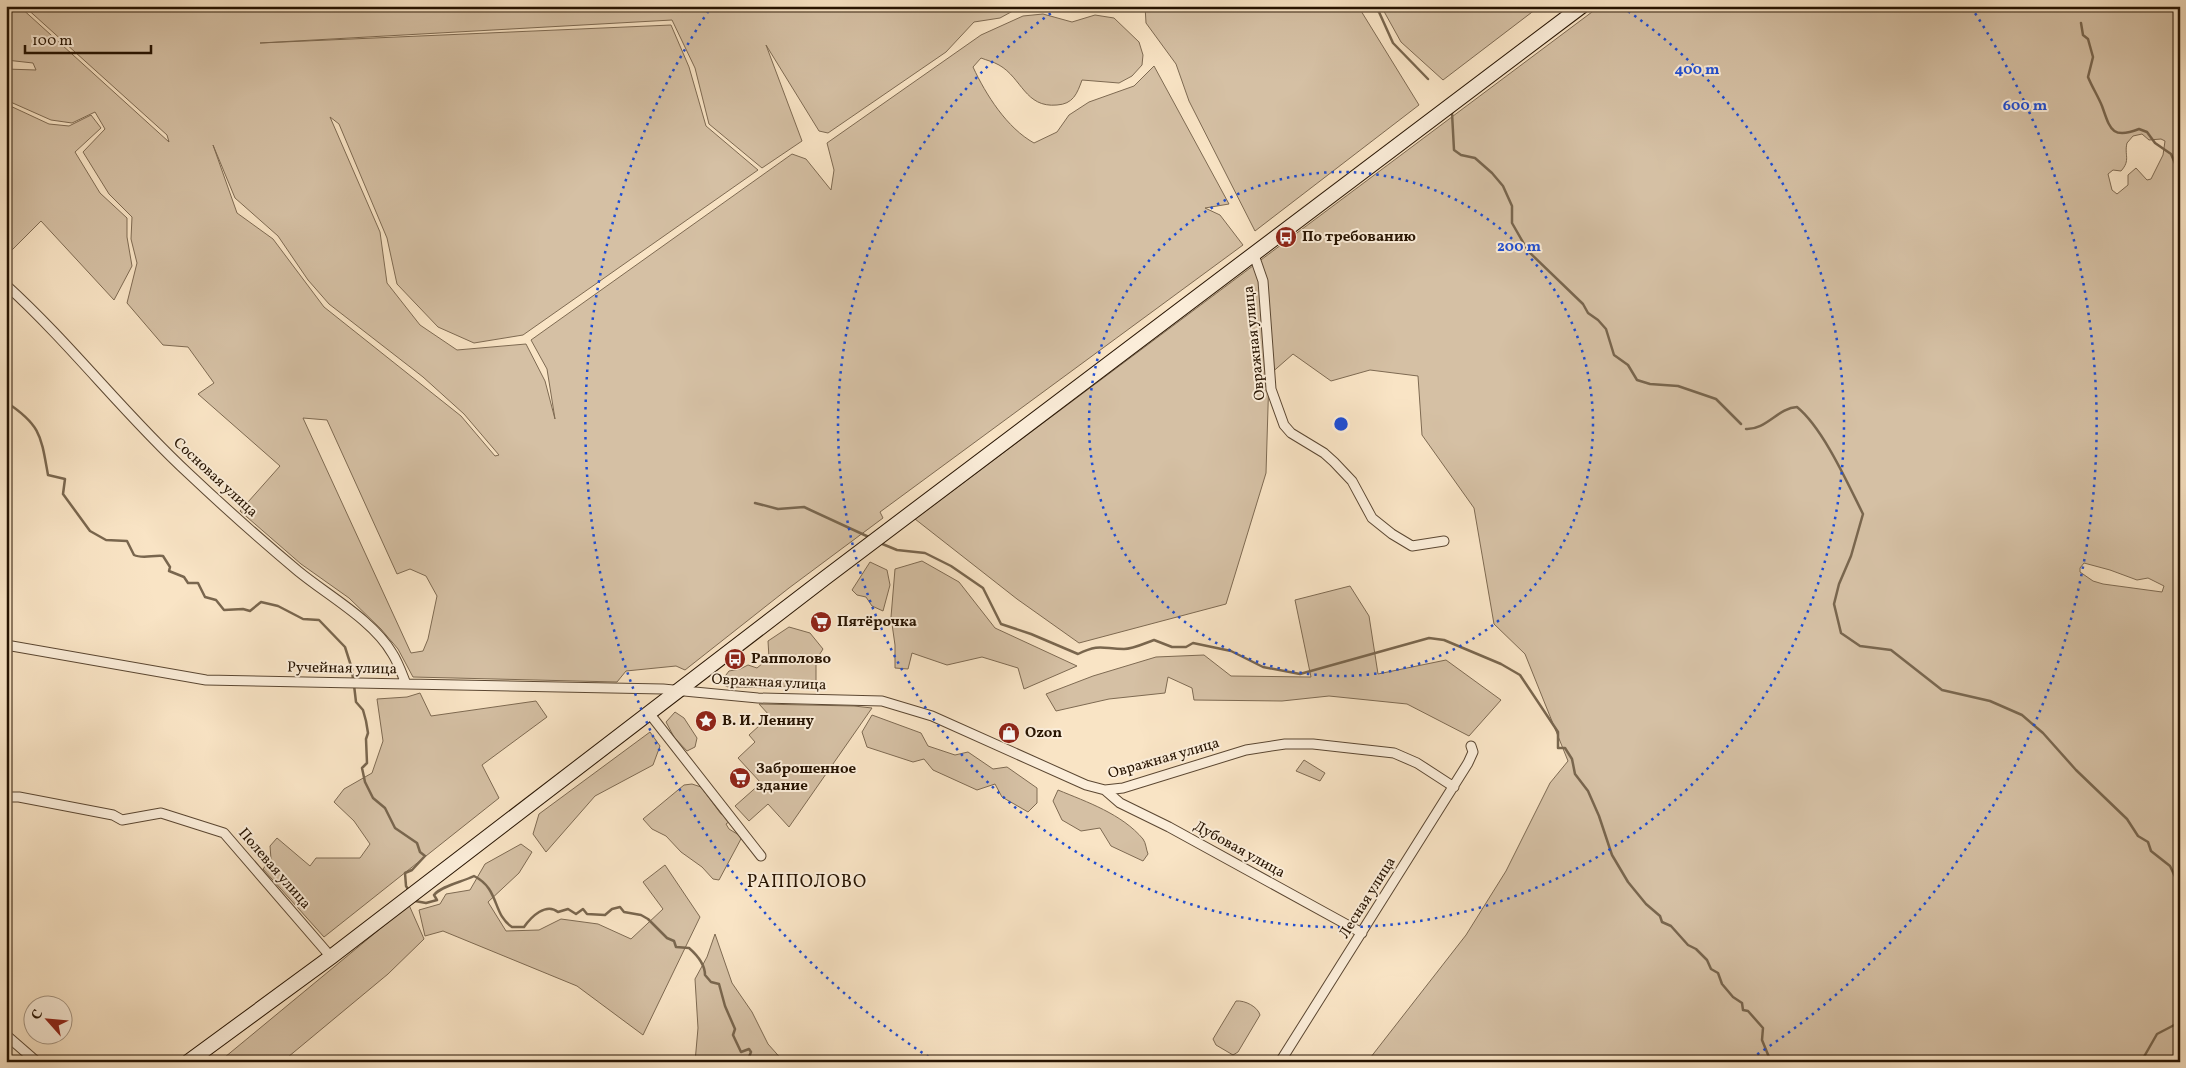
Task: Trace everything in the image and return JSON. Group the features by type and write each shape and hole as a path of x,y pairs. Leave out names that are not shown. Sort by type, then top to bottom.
{"main road":[{"path":"188,1062 331,957 825,578 1582,6"}],"street":[{"name":"Овражная улица","path":"1254,255 1263,281 1271,389 1284,425 1291,433 1324,453 1334,462 1352,481 1372,518 1392,534 1412,546 1444,541"},
{"name":"Сосновая улица","path":"6,285 36,312 134,420 187,472 300,572 346,605 377,635 392,652 406,684"},
{"name":"Ручейная улица","path":"6,645 206,680 680,690"},
{"name":"Овражная улица","path":"680,690 758,698 882,701 897,704 932,716 1061,776 1105,790 1132,786 1246,750 1285,744 1313,744 1394,753 1417,763 1454,787"},
{"path":"650,713 761,856"},
{"name":"Лесная улица","path":"1280,1062 1454,787 1473,752 1471,746"},
{"name":"Дубовая улица","path":"1105,790 1120,803 1362,933"},
{"name":"Полевая улица","path":"6,797 19,797 113,815 122,820 160,813 224,832 331,957"},
{"path":"6,1034 37,1062"}],"shaded area":[{"path":"6,6 19,6 169,142 167,135 24,6 1022,6 1000,18 974,22 946,52 828,133 819,131 766,45 802,141 762,168 709,124 695,68 672,20 260,43 671,25 689,67 706,126 758,170 523,335 474,343 438,327 397,284 387,238 339,124 330,117 380,232 387,283 420,325 457,350 526,344 545,381 555,419 547,369 531,340 792,154 806,159 831,190 834,170 827,143 981,35 1023,16 1043,14 1072,22 1095,15 1114,18 1139,42 1143,55 1142,65 1132,76 1119,83 1082,80 1076,94 1067,103 1046,105 1031,97 999,65 981,58 973,67 984,89 1006,120 1024,137 1034,143 1057,132 1069,115 1089,102 1134,86 1154,66 1229,204 1205,208 1220,215 1243,245 880,512 883,518 789,588 685,670 676,666 626,671 617,682 413,677 398,649 381,629 349,598 301,564 240,511 280,466 198,394 214,383 188,347 163,345 127,303 137,263 131,239 132,217 109,194 83,152 105,129 95,112 72,123 51,120 6,100 6,69 36,70 33,63 6,60","holes":["213,145 235,198 278,236 308,280 329,304 423,377 464,414 499,455 495,456 461,416 324,307 273,239 237,213","303,418 327,420 397,574 410,569 426,576 437,596 428,639 423,651 411,653"]},
{"path":"1145,6 1358,6 1419,105 1255,231 1189,101 1176,64 1146,23"},
{"path":"1381,6 1540,6 1443,80 1401,42"},
{"path":"1600,6 2180,6 2180,1062 1367,1062 1466,935 1506,871 1550,783 1568,761 1525,654 1494,624 1474,508 1422,435 1418,376 1370,370 1331,381 1293,354 1269,375 1266,473 1226,604 1079,643 1017,599 915,519","holes":["2142,134 2149,140 2161,139 2165,141 2163,155 2151,179 2147,180 2136,168 2128,175 2128,185 2117,194 2112,190 2108,174 2113,170 2121,171 2127,160 2127,143 2133,136","2084,563 2137,580 2148,578 2164,586 2162,592 2103,584 2093,581 2080,572 2080,568"]},
{"path":"6,104 49,124 69,126 91,115 101,128 75,152 100,193 127,218 127,237 132,266 114,300 41,221 6,256"},
{"path":"922,561 959,582 995,628 1077,666 1024,689 1018,668 982,657 947,665 912,653 908,669 895,668 895,645 891,617 895,569"},
{"path":"870,562 887,570 890,585 883,611 872,606 866,597 857,595 852,590"},
{"path":"1350,586 1369,616 1378,674 1446,660 1501,700 1469,736 1407,704 1329,696 1282,701 1194,700 1192,688 1168,677 1165,693 1109,699 1056,711 1046,694 1093,676 1156,657 1204,655 1231,676 1311,677 1295,600"},
{"path":"789,627 810,633 823,649 816,660 816,689 796,683 778,688 728,687 720,683 729,671 748,665 757,668 769,658 768,641"},
{"path":"420,693 431,716 536,701 547,717 482,765 499,798 324,937 263,869 271,859 270,846 277,838 310,866 316,858 360,858 370,844 354,821 334,802 344,789 372,773 383,741 377,699 407,697"},
{"path":"759,704 872,708 789,827 768,804 749,821 735,806 761,783 738,758 755,742 749,735 770,716"},
{"path":"675,712 684,718 697,738 695,747 687,751 674,737 666,722"},
{"path":"872,715 921,733 928,746 955,755 968,752 993,769 1007,767 1037,788 1037,803 1028,812 1002,797 995,784 977,790 933,770 924,759 913,762 867,747 862,732"},
{"path":"650,732 660,746 653,765 595,796 546,852 533,834 539,814"},
{"path":"1304,760 1325,773 1320,781 1296,771"},
{"path":"692,784 701,787 721,814 725,815 730,821 726,824 729,829 742,837 719,880 713,879 702,867 681,852 666,836 652,829 643,819 684,785"},
{"path":"1058,790 1104,810 1135,830 1143,839 1148,854 1143,861 1111,846 1100,828 1081,831 1062,820 1053,801"},
{"path":"521,844 532,852 519,873 488,902 506,931 539,930 561,919 598,924 631,939 663,909 643,882 665,865 700,917 643,1035 577,986 443,931 425,936 419,910 440,904 446,894 470,890 485,864"},
{"path":"409,905 424,939 388,974 282,1062 219,1062"},
{"path":"715,934 732,983 752,1012 768,1044 784,1062 695,1062 698,1028 695,979 707,957"},
{"path":"1236,1001 1251,1005 1257,1009 1260,1015 1238,1052 1233,1055 1216,1045 1213,1039"}],"waterway":[{"path":"1373,6 1379,12 1393,43 1428,79"},
{"path":"2081,23 2083,35 2088,39 2093,57 2088,77 2110,126 2113,130 2123,133 2139,129 2147,132 2155,143 2171,154 2180,175"},
{"path":"1452,113 1454,150 1461,155 1475,158 1503,186 1512,206 1512,223 1528,251 1606,329 1614,355 1628,365 1637,380 1650,384 1678,386 1716,399 1741,424"},
{"path":"6,402 18,410 33,425 41,441 48,475 65,479 63,494 90,531 106,540 127,541 134,555 144,557 163,556 170,567 169,571 184,577 188,583 198,583 205,597 216,600 224,610 243,609 250,611 261,602 278,606 303,619 319,620 345,647 352,669 353,680"},
{"path":"1746,429 1760,426 1784,411 1797,407 1807,416 1825,442 1863,514 1834,604 1841,633 1860,646 1891,650 1942,690 1990,701 2022,715 2043,733 2076,770 2127,819 2138,836 2148,842 2151,851 2170,866 2180,887"},
{"path":"755,503 778,509 804,507 871,538"},
{"path":"880,543 897,550 925,553 951,566 983,588 1001,624 1031,634 1078,654 1101,647 1128,649 1154,640 1172,647 1186,647 1193,643 1231,651 1263,667 1300,674 1429,638 1444,640 1501,664 1520,675 1558,732 1558,748 1565,748 1572,759 1575,774 1588,791 1599,816 1612,855 1628,882 1646,904 1660,916 1662,922 1671,926 1688,945 1696,949 1707,960 1711,969 1718,973 1722,984 1733,997 1742,1003 1743,1010 1748,1011 1763,1028 1762,1040 1771,1062"},
{"path":"354,685 356,702 363,710 368,733 366,739 367,763 362,768 365,782 373,798 385,808 395,828 417,843 420,852 425,856 412,870 405,873 406,886 410,892"},
{"path":"414,899 415,901 426,903 437,900 434,895 437,892 474,876 488,888 501,915 512,927 524,927 539,912 549,909 558,912 568,909 576,914 583,909 587,914 605,915 612,909 620,907 624,912 641,915 648,919 667,938 674,941 676,947 689,948 700,960 704,967 705,975 711,982 719,984 725,1006 735,1029 733,1035 741,1052 749,1049 751,1052 747,1062"},
{"path":"2141,1062 2157,1034 2180,1022"}],"place":[{"name":"По требованию","path":"1286,237"},
{"name":"Пятёрочка","path":"821,622"},
{"name":"Рапполово","path":"735,659"},
{"name":"В. И. Ленину","path":"706,721"},
{"name":"Ozon","path":"1009,733"},
{"name":"Заброшенное здание","path":"740,778"}],"district":[{"name":"РАППОЛОВО","path":"807,882"}]}
